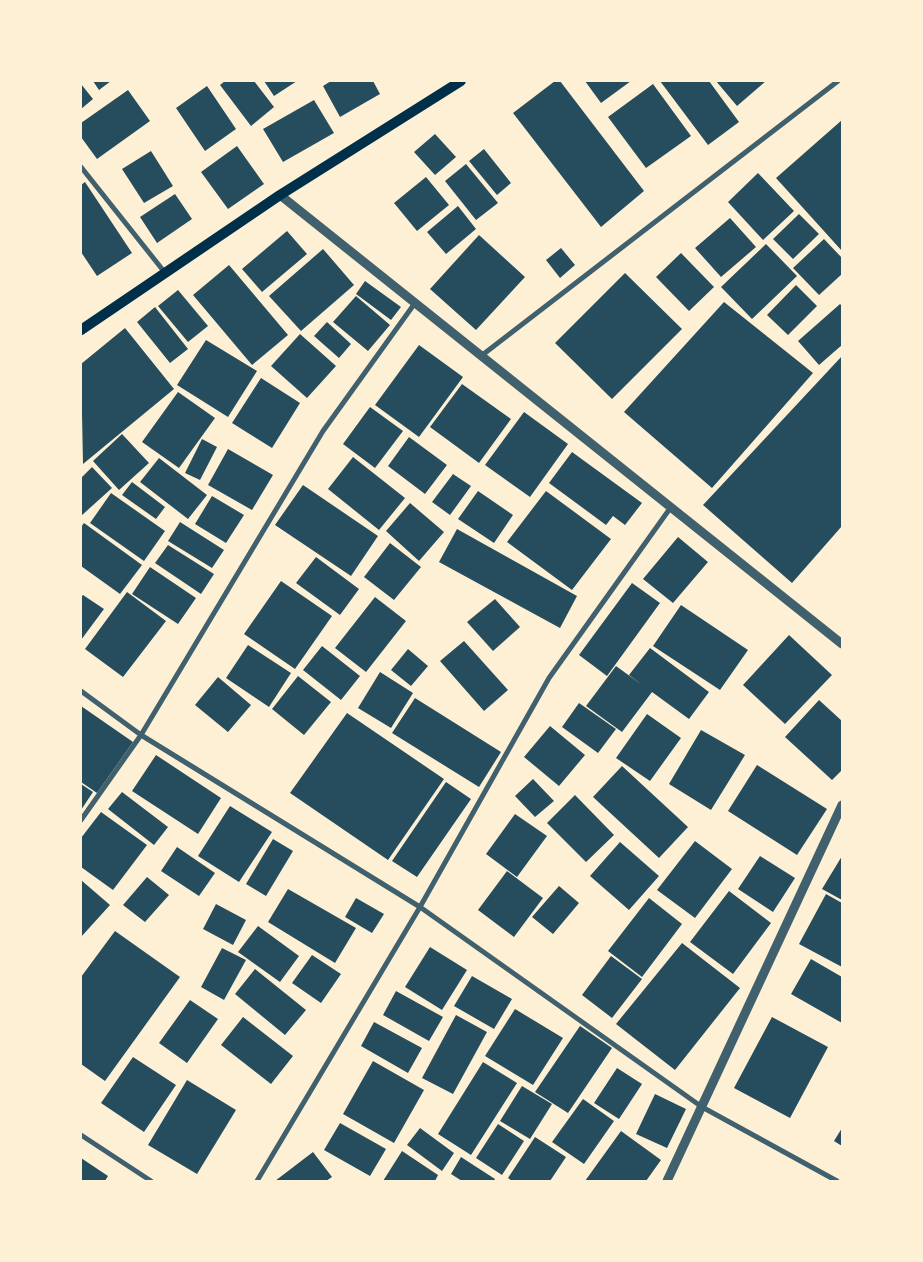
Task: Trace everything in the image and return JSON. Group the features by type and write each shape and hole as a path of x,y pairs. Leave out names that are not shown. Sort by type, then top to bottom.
{"main road":[{"path":"81,330 280,196 461,81"}],"street":[{"path":"481,356 838,81"},
{"path":"81,166 166,274"},
{"path":"280,196 842,644"},
{"path":"81,820 141,734 322,431 415,303"},
{"path":"257,1181 420,908 549,678 671,507"},
{"path":"81,691 141,734 420,908 702,1107 837,1181"},
{"path":"667,1181 842,805"},
{"path":"81,1135 151,1181"}],"building":[{"path":"93,81 111,81 99,90"},
{"path":"225,81 254,81 274,107 251,126 220,85"},
{"path":"264,81 297,81 274,96"},
{"path":"331,81 373,81 380,94 340,117 323,86"},
{"path":"555,81 560,81 644,191 601,227 513,113"},
{"path":"585,81 631,81 601,103"},
{"path":"660,81 709,81 739,122 708,145"},
{"path":"716,81 766,81 737,106"},
{"path":"81,84 93,99 81,109"},
{"path":"653,84 691,136 646,168 608,117"},
{"path":"207,86 236,129 205,151 176,108"},
{"path":"128,90 150,121 97,159 81,137 81,123"},
{"path":"314,100 334,133 283,162 263,129"},
{"path":"842,120 842,251 776,178"},
{"path":"435,134 456,157 435,175 414,152"},
{"path":"237,146 264,184 228,209 201,172"},
{"path":"484,149 511,183 497,195 469,161"},
{"path":"151,151 173,186 144,203 122,169"},
{"path":"466,164 498,203 476,220 445,181"},
{"path":"758,173 794,211 763,240 728,202"},
{"path":"426,177 449,205 417,231 394,203"},
{"path":"85,182 132,253 97,276 81,252 81,185"},
{"path":"175,194 192,219 157,243 140,217"},
{"path":"458,206 476,229 446,254 427,232"},
{"path":"799,214 819,234 793,259 773,239"},
{"path":"730,218 756,247 721,277 695,248"},
{"path":"287,231 307,254 262,292 242,269"},
{"path":"479,235 525,277 476,330 430,289"},
{"path":"824,239 842,258 842,274 819,295 793,268"},
{"path":"766,244 797,276 752,319 721,287"},
{"path":"561,248 575,265 560,278 546,260"},
{"path":"323,249 354,285 301,331 269,296"},
{"path":"681,253 714,287 689,311 656,277"},
{"path":"229,265 288,335 252,365 193,295"},
{"path":"625,273 682,329 612,399 555,343"},
{"path":"365,281 401,307 391,320 356,294"},
{"path":"796,285 817,306 788,335 767,315"},
{"path":"178,290 208,326 188,342 158,306"},
{"path":"356,296 390,325 368,351 333,322"},
{"path":"724,302 813,373 712,488 624,412"},
{"path":"840,304 842,306 842,345 819,365 798,341"},
{"path":"155,307 188,349 170,363 137,322"},
{"path":"327,322 351,344 339,358 314,336"},
{"path":"125,328 174,389 83,464 81,364"},
{"path":"300,334 336,366 307,398 271,366"},
{"path":"206,340 257,371 228,417 177,385"},
{"path":"419,345 463,377 419,437 375,405"},
{"path":"842,356 842,526 792,583 703,505"},
{"path":"261,378 300,403 272,448 232,423"},
{"path":"462,384 511,419 479,463 430,427"},
{"path":"178,392 215,418 179,468 142,442"},
{"path":"370,407 403,431 375,468 343,444"},
{"path":"524,412 568,444 530,497 485,465"},
{"path":"122,434 149,463 119,490 93,461"},
{"path":"409,437 447,465 425,494 388,466"},
{"path":"202,439 217,447 200,480 185,473"},
{"path":"228,449 273,475 252,510 208,485"},
{"path":"572,452 642,503 625,525 613,516 606,525 549,483"},
{"path":"353,457 405,498 379,530 328,489"},
{"path":"159,458 207,495 188,519 140,482"},
{"path":"92,467 112,488 81,516 81,478"},
{"path":"453,474 471,486 450,515 432,502"},
{"path":"132,482 165,507 156,519 122,495"},
{"path":"303,485 378,536 351,576 275,525"},
{"path":"478,491 513,515 494,543 458,519"},
{"path":"546,491 611,539 572,590 507,542"},
{"path":"111,493 165,531 144,561 90,523"},
{"path":"212,496 244,515 226,543 195,524"},
{"path":"410,503 444,532 419,561 386,531"},
{"path":"180,522 224,550 212,568 168,541"},
{"path":"84,523 142,565 120,594 81,566 81,527"},
{"path":"457,529 577,596 560,628 439,562"},
{"path":"678,537 708,562 673,603 643,579"},
{"path":"390,543 421,567 394,600 364,577"},
{"path":"168,545 214,574 201,594 155,563"},
{"path":"316,557 359,589 340,615 296,583"},
{"path":"150,567 196,598 178,624 132,594"},
{"path":"281,581 332,616 295,669 244,634"},
{"path":"632,583 660,603 607,676 579,655"},
{"path":"127,592 166,621 123,677 85,649"},
{"path":"83,595 104,609 81,640 81,597"},
{"path":"375,597 406,621 366,672 335,648"},
{"path":"495,599 520,627 493,651 467,622"},
{"path":"681,605 748,650 720,690 653,646"},
{"path":"789,635 832,675 785,724 743,685"},
{"path":"464,641 508,690 484,711 440,661"},
{"path":"248,645 291,673 269,707 226,678"},
{"path":"322,646 360,676 341,700 303,670"},
{"path":"650,648 709,692 689,719 652,692 622,732 586,706 616,666 642,685 629,675"},
{"path":"408,649 428,666 411,686 391,670"},
{"path":"380,672 413,693 391,728 358,708"},
{"path":"298,676 331,702 304,735 272,709"},
{"path":"218,677 251,705 228,732 195,705"},
{"path":"415,698 501,752 479,787 392,733"},
{"path":"819,700 842,721 842,770 832,780 785,737"},
{"path":"579,703 616,729 598,753 562,727"},
{"path":"81,706 133,742 97,793 81,782"},
{"path":"347,713 444,779 388,860 290,793"},
{"path":"647,714 681,738 650,781 616,758"},
{"path":"550,726 585,755 559,786 524,757"},
{"path":"701,730 745,755 711,810 669,784"},
{"path":"156,755 221,798 198,834 132,791"},
{"path":"757,765 827,809 797,855 728,811"},
{"path":"622,766 688,827 659,858 593,797"},
{"path":"533,779 554,801 535,817 515,796"},
{"path":"446,782 471,799 417,877 392,861"},
{"path":"81,784 93,792 81,810"},
{"path":"122,792 168,827 154,845 108,809"},
{"path":"575,795 614,835 586,862 547,823"},
{"path":"230,806 272,832 239,882 198,856"},
{"path":"101,812 147,845 113,890 81,867 81,838"},
{"path":"515,814 547,836 517,877 486,854"},
{"path":"273,839 293,851 266,896 246,884"},
{"path":"695,841 732,869 695,918 657,890"},
{"path":"620,842 659,876 629,910 590,876"},
{"path":"177,847 215,873 199,896 161,871"},
{"path":"760,856 795,878 773,912 738,889"},
{"path":"842,856 842,900 822,889"},
{"path":"507,871 543,898 514,937 478,910"},
{"path":"147,877 169,895 145,922 123,905"},
{"path":"81,880 110,905 81,937"},
{"path":"559,886 579,903 553,934 532,917"},
{"path":"288,889 356,928 335,963 268,922"},
{"path":"729,891 771,923 733,974 690,942"},
{"path":"826,894 842,903 842,967 799,944"},
{"path":"356,898 384,914 372,933 345,917"},
{"path":"649,898 682,924 642,977 608,951"},
{"path":"216,904 246,920 233,945 203,929"},
{"path":"258,926 299,956 280,982 238,952"},
{"path":"115,931 180,977 105,1081 81,1064 81,977"},
{"path":"682,943 740,988 675,1070 616,1024"},
{"path":"430,947 467,970 442,1010 405,987"},
{"path":"222,948 246,960 224,1000 201,987"},
{"path":"312,955 341,974 321,1003 292,983"},
{"path":"611,956 642,979 612,1018 582,995"},
{"path":"811,959 842,977 842,1023 791,994"},
{"path":"255,969 306,1010 285,1035 235,994"},
{"path":"472,976 512,999 494,1029 454,1006"},
{"path":"396,991 443,1017 429,1041 383,1015"},
{"path":"190,1000 218,1019 187,1063 159,1043"},
{"path":"515,1009 563,1038 533,1085 485,1056"},
{"path":"456,1015 487,1032 453,1094 422,1078"},
{"path":"243,1017 293,1056 271,1084 221,1045"},
{"path":"772,1017 828,1047 790,1118 734,1088"},
{"path":"374,1022 422,1048 408,1073 361,1046"},
{"path":"580,1026 612,1048 568,1113 535,1092"},
{"path":"133,1057 176,1085 144,1132 101,1103"},
{"path":"373,1061 424,1090 394,1143 343,1114"},
{"path":"483,1062 517,1083 471,1155 438,1134"},
{"path":"617,1068 642,1084 619,1119 594,1103"},
{"path":"187,1080 236,1110 197,1174 148,1145"},
{"path":"522,1086 552,1104 530,1139 500,1121"},
{"path":"655,1094 686,1109 667,1148 636,1134"},
{"path":"583,1099 614,1121 584,1164 552,1142"},
{"path":"340,1123 386,1149 370,1176 324,1150"},
{"path":"498,1124 524,1141 502,1175 476,1158"},
{"path":"420,1128 454,1153 442,1171 407,1145"},
{"path":"842,1128 842,1146 834,1141"},
{"path":"621,1131 661,1160 646,1181 585,1181"},
{"path":"535,1137 566,1157 550,1181 512,1181 508,1178"},
{"path":"402,1151 438,1175 435,1181 383,1181"},
{"path":"313,1152 332,1177 326,1181 275,1181"},
{"path":"461,1157 495,1179 494,1181 462,1181 451,1174"},
{"path":"81,1158 108,1176 105,1181 81,1181"}]}
